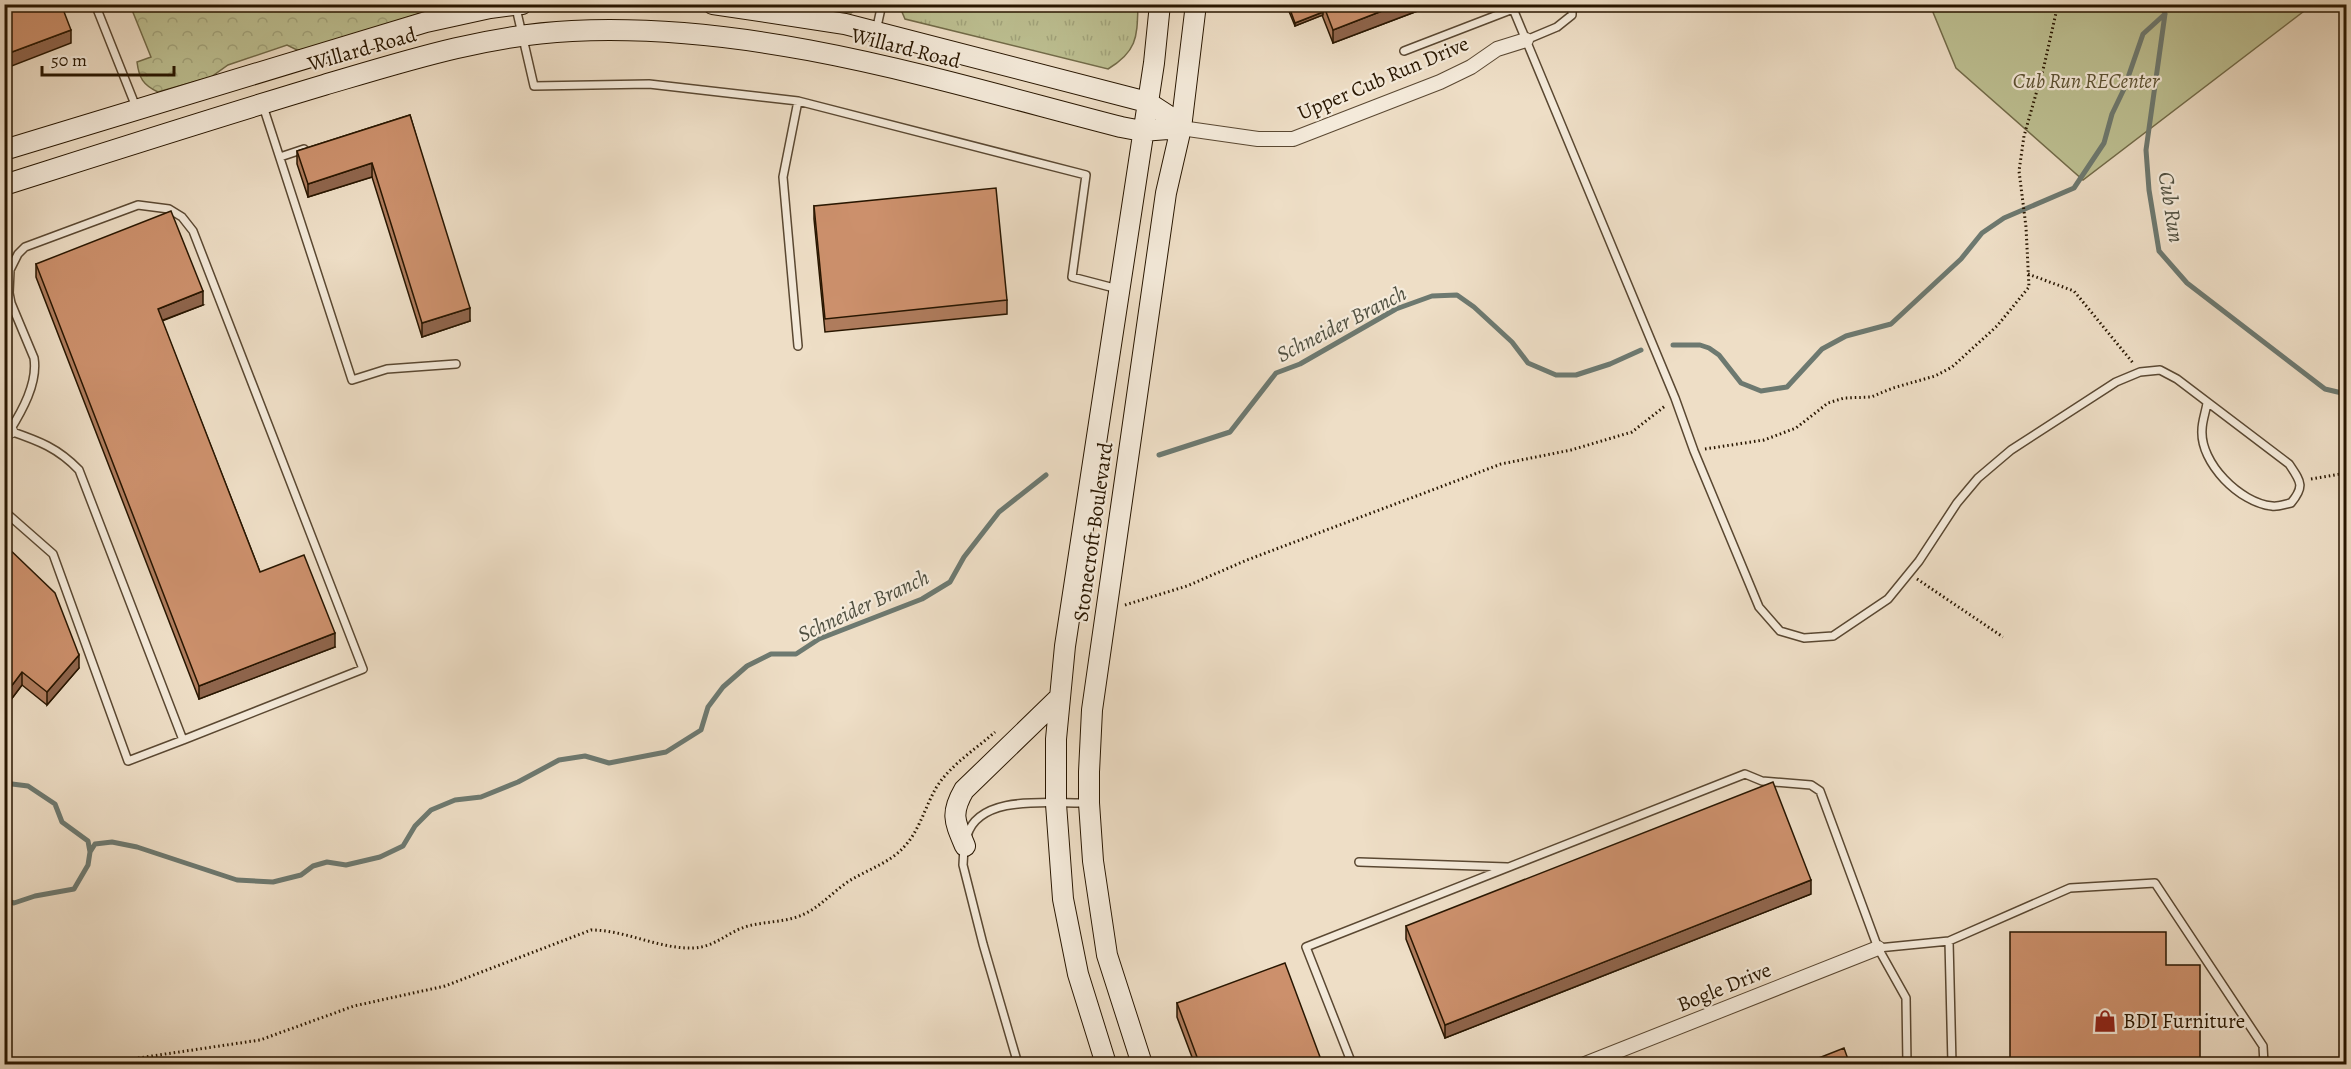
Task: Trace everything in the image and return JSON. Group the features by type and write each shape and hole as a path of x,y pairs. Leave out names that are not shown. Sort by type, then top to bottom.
{"main road":[{"name":"Willard Road","path":"4,150 426,22 490,8 522,4"},
{"name":"Willard Road","path":"713,4 845,24 1147,102 1167,115 1181,128"},
{"name":"Stonecroft Boulevard","path":"1106,1065 1078,974 1064,899 1056,804 1059,698 1142,131 1154,63 1160,4"},
{"name":"Stonecroft Boulevard","path":"1142,1065 1107,955 1098,897 1089,803 1092,710 1166,193 1181,128 1196,4"},
{"name":"Willard Road","path":"4,184 434,53 495,39 571,30 649,31 708,36 828,53 1142,131 1181,128"},
{"path":"964,846 954,820 955,805 964,790 1059,698"}],"street":[{"name":"Upper Cub Run Drive","path":"1181,128 1258,139 1293,139 1440,82 1471,67 1497,49 1526,40"},
{"name":"Bogle Drive","path":"1585,1065 1878,948"}],"lane":[{"path":"95,4 137,109"},
{"path":"876,32 882,4"},
{"path":"1526,40 1565,22 1572,15 1572,4"},
{"path":"516,5 534,86 649,84 798,101 1086,175 1072,277 1119,290"},
{"path":"1404,51 1512,7 1675,398 1694,451 1759,608 1780,631 1804,638 1833,636 1888,599 1919,561 1957,503 1978,478 2011,450 2087,400 2115,382 2140,372 2160,370 2177,379 2208,402 2289,464 2300,481 2300,492 2291,504 2273,506 2243,495 2227,483 2210,460 2202,432 2208,402"},
{"path":"798,101 783,177 798,346"},
{"path":"262,104 352,380 387,369 456,364"},
{"path":"279,157 313,146"},
{"path":"4,510 53,554 128,761 183,740 363,669 193,231 182,217 161,206 138,205 34,242 18,255 10,270 9,293 34,358 35,368 34,380 6,431 39,441 56,450 79,471 183,740"},
{"path":"1352,1065 1306,947 1745,774 1762,781 1811,785 1820,791 1878,948 1906,998 1907,1065"},
{"path":"1018,1065 963,865 964,846 969,829 983,814 1018,803 1089,803"},
{"path":"1359,862 1509,867"},
{"path":"1878,948 1949,941 2070,888 2155,883 2263,1046 2264,1065"},
{"path":"1949,941 1952,1065"}],"path":[{"path":"1694,451 1764,440 1796,428 1828,403 1844,398 1871,397 1935,376 1952,367 1997,326 2029,287 2026,227 2019,171 2024,136 2044,66 2058,4"},
{"path":"2028,274 2074,291 2140,372"},
{"path":"1120,606 1186,586 1247,560 1502,464 1571,450 1632,432 1675,398"},
{"path":"2300,481 2346,473"},
{"path":"1923,585 2003,637"},
{"path":"98,1065 260,1040 354,1006 444,986 591,930 610,930 663,944 692,948 711,946 738,929 748,926 796,917 813,910 847,882 894,857 906,846 945,774 1001,727"},
{"path":"4,1058 41,1065"}],"green space":[{"path":"862,4 851,13 793,5"},
{"path":"130,5 459,5 428,11 307,49 297,50 287,45 228,65 211,77 158,92 145,84 139,72 137,62 151,57"},
{"path":"899,5 1138,5 1134,42 1125,56 1108,69 905,19"},
{"name":"Cub Run RECenter","path":"1930,5 2312,5 2083,180 1956,68"}],"building":[{"path":"4,4 61,4 71,30 4,55"},
{"path":"1288,4 1320,4 1323,12 1295,23"},
{"path":"1323,4 1400,4 1333,30"},
{"path":"410,115 470,308 422,323 372,163 308,184 297,151"},
{"path":"996,188 1007,300 825,319 814,206"},
{"path":"171,211 203,291 158,309 260,572 304,555 335,633 199,686 36,264"},
{"path":"4,544 55,593 79,655 47,692 22,672 7,692 4,690"},
{"path":"1773,782 1811,880 1445,1025 1406,926"},
{"name":"BDI Furniture","path":"2010,932 2166,932 2166,965 2200,965 2200,1065 2010,1065"},
{"path":"1285,963 1323,1065 1200,1065 1177,1003"},
{"path":"1844,1048 1850,1065 1801,1065"}],"waterway":[{"name":"Cub Run","path":"2162,4 2165,14 2146,150 2149,190 2159,251 2187,283 2325,389 2346,394"},
{"name":"Schneider Branch","path":"1673,345 1700,345 1709,348 1719,355 1741,383 1761,391 1787,387 1822,349 1846,336 1891,324 1961,259 1982,233 2004,218 2074,188 2104,143 2112,114 2124,89 2143,34 2165,14"},
{"name":"Schneider Branch","path":"1159,455 1230,432 1276,373 1300,364 1396,309 1432,296 1457,295 1474,307 1512,342 1528,363 1556,375 1576,375 1610,364 1641,350"},
{"name":"Schneider Branch","path":"4,900 14,903 35,896 74,889 88,865 90,852 95,844 112,842 137,847 237,880 273,882 301,875 313,866 327,862 346,865 380,857 403,846 415,826 431,810 455,800 481,797 518,782 559,760 585,756 609,763 666,752 701,730 708,707 723,687 747,666 771,654 796,654 819,639 922,599 950,582 964,557 999,512 1046,475"},
{"path":"4,783 28,786 55,804 62,822 88,841 90,852"}],"place":[{"name":"BDI Furniture","path":"2105,1021"}]}
